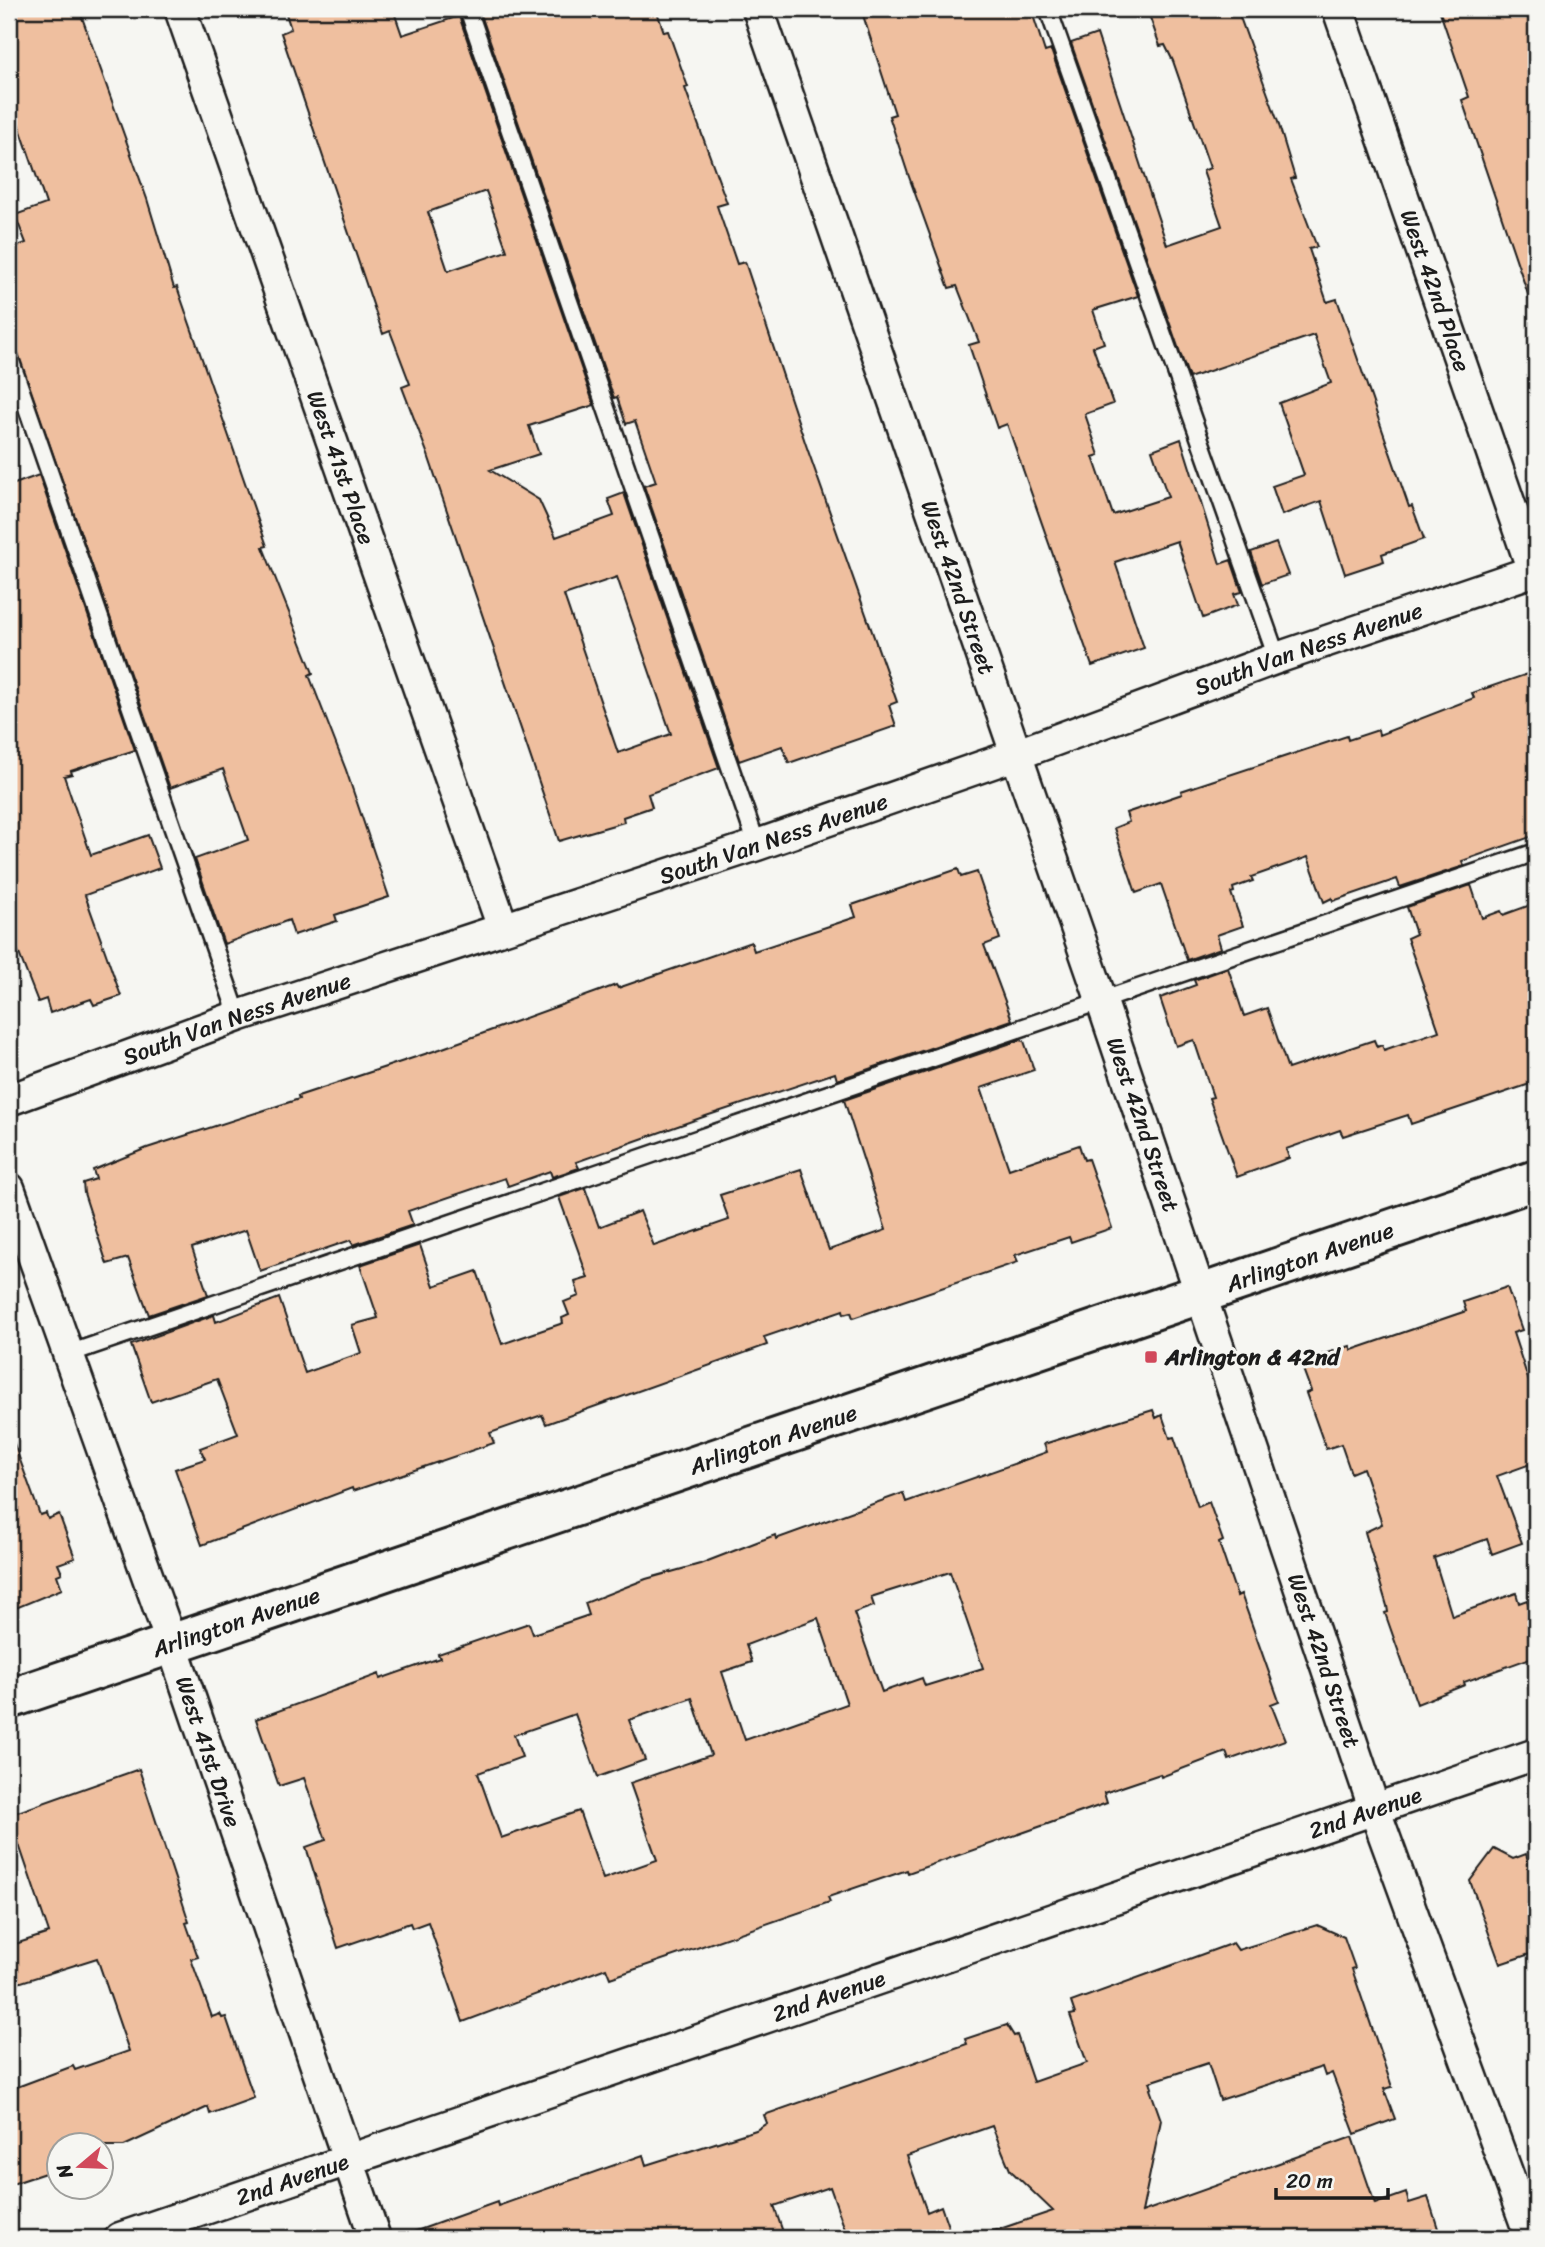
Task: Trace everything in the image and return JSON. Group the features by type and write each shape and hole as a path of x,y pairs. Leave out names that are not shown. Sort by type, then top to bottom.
{"main road":[{"name":"Arlington Avenue","path":"9,1699 1536,1180"}],"street":[{"name":"West 41st Place","path":"180,9 503,928"},
{"name":"West 42nd Street","path":"758,9 1102,1002 1374,1808 1531,2238"},
{"name":"West 42nd Place","path":"1338,9 1535,571"},
{"name":"South Van Ness Avenue","path":"9,1100 238,1016 757,845 1016,755 1277,658 1535,571"},
{"name":"West 41st Drive","path":"9,1188 171,1643 375,2238"},
{"name":"2nd Avenue","path":"120,2238 1536,1754"}],"lane":[{"path":"468,9 757,845"},
{"path":"1048,9 1277,658"},
{"path":"9,356 238,1016"},
{"path":"68,1354 1536,852"}],"building":[{"path":"9,9 79,9 147,199 174,288 177,287 267,546 263,547 313,673 309,675 346,770 389,897 335,915 337,921 294,935 289,920 224,944 195,859 248,840 223,769 170,788 9,329 9,249 26,243 15,215 46,204 9,96"},
{"path":"302,9 393,9 402,35 459,16 594,405 529,426 539,454 490,470 539,500 556,537 614,516 608,499 624,493 719,768 648,794 652,807 623,817 624,822 559,841 428,455 402,387 410,384 390,331 383,334 281,33 291,29 286,14","holes":["486,191 507,251 448,271 428,212","617,577 671,734 618,753 564,595"]},
{"path":"479,9 656,9 664,32 668,31 688,87 685,88 727,203 717,206 737,264 745,262 897,702 889,705 896,726 789,763 782,746 739,761 644,486 656,482 635,421 626,424 617,397 614,398"},
{"path":"861,9 1031,9 1045,52 1051,50 1138,296 1093,310 1104,343 1093,347 1113,404 1085,414 1099,455 1093,457 1113,515 1168,497 1152,450 1181,439 1220,564 1231,560 1242,592 1234,594 1238,605 1203,618 1177,541 1115,562 1144,648 1092,666 1007,424 997,428 969,345 979,342 957,286 949,288 908,174 889,116 895,114"},
{"path":"1147,9 1237,9 1278,122 1295,178 1291,179 1317,247 1309,249 1327,302 1337,299 1409,507 1412,506 1424,539 1382,554 1384,561 1345,574 1321,501 1282,515 1272,486 1304,475 1279,403 1331,383 1314,335 1189,378 1071,43 1097,34 1167,245 1222,226 1203,171 1210,168 1173,61 1165,45 1160,46"},
{"path":"1439,9 1536,9 1536,302 1531,303 1462,100 1469,97"},
{"path":"39,475 135,750 71,771 72,774 64,776 91,855 148,835 160,868 85,895 121,996 94,1005 91,999 50,1013 46,999 38,1002 9,928 9,486"},
{"path":"1276,543 1288,575 1262,584 1251,552"},
{"path":"1536,671 1536,835 1462,861 1464,866 1400,887 1397,879 1333,901 1332,898 1324,902 1308,857 1251,877 1253,881 1233,888 1234,892 1231,893 1243,926 1217,935 1221,948 1187,960 1161,884 1136,893 1114,828 1129,822 1126,813 1182,794 1181,791 1347,736 1348,740 1378,730 1379,735 1474,698 1472,693"},
{"path":"958,869 961,877 977,872 1000,939 984,945 1012,1020 837,1080 835,1073 706,1116 576,1162 579,1168 552,1177 550,1171 508,1186 505,1178 408,1211 413,1225 353,1245 351,1240 260,1271 246,1230 192,1248 208,1295 149,1315 128,1258 107,1264 84,1193 83,1183 96,1179 93,1170 147,1148 299,1099 298,1096 440,1049 616,985 618,988 751,942 754,951 856,917 852,905"},
{"path":"1471,885 1482,918 1501,911 1503,915 1536,903 1536,1082 1411,1124 1408,1115 1343,1136 1340,1130 1286,1149 1289,1158 1237,1177 1209,1098 1213,1097 1194,1040 1176,1046 1160,998 1196,985 1194,980 1228,968 1244,1016 1267,1008 1288,1069 1374,1040 1377,1047 1382,1045 1384,1050 1439,1031 1407,938 1416,934 1407,907"},
{"path":"1020,1040 1024,1041 1034,1070 981,1088 1009,1169 1079,1145 1084,1160 1088,1159 1112,1228 1071,1242 1069,1237 1015,1255 1018,1262 853,1318 851,1312 844,1314 843,1310 764,1337 767,1345 546,1424 542,1415 490,1433 494,1443 353,1491 352,1488 202,1545 175,1469 205,1459 200,1448 238,1434 217,1379 151,1402 131,1345 214,1315 216,1322 279,1298 305,1373 361,1353 352,1325 378,1318 360,1265 420,1245 434,1286 477,1271 502,1344 563,1323 562,1318 569,1315 564,1302 579,1296 575,1282 588,1278 559,1197 585,1188 599,1227 640,1211 654,1246 729,1220 720,1195 801,1169 829,1250 886,1230 844,1100"},
{"path":"1507,1287 1522,1330 1513,1333 1536,1403 1536,1462 1497,1476 1522,1543 1492,1554 1487,1539 1434,1558 1452,1616 1516,1593 1519,1603 1527,1600 1536,1626 1536,1656 1464,1682 1465,1685 1417,1704 1385,1613 1388,1612 1387,1606 1365,1532 1382,1524 1363,1468 1351,1473 1341,1444 1326,1449 1306,1393 1311,1391 1303,1369 1311,1366 1308,1359 1350,1346 1352,1350 1466,1311 1463,1302"},
{"path":"1153,1410 1156,1418 1162,1415 1170,1438 1174,1437 1198,1507 1209,1502 1223,1541 1219,1543 1237,1596 1241,1594 1279,1701 1271,1704 1285,1740 1229,1760 1226,1752 1161,1777 1160,1774 1104,1793 1107,1803 908,1873 907,1870 828,1897 830,1902 610,1978 606,1968 463,2022 428,1922 412,1928 410,1923 338,1948 306,1847 326,1840 304,1778 279,1786 256,1719 379,1674 380,1679 440,1658 438,1654 529,1623 533,1634 589,1615 585,1603 646,1579 700,1564 775,1535 776,1539 903,1493 906,1502 1047,1452 1044,1444","holes":["950,1572 983,1668 925,1686 922,1678 882,1692 854,1613 874,1606 871,1597","818,1618 847,1704 745,1740 722,1672 752,1662 746,1645","692,1698 711,1755 630,1783 657,1860 603,1879 579,1811 501,1838 478,1773 522,1757 514,1735 575,1714 598,1777 645,1760 629,1720"]},
{"path":"12,1438 40,1515 46,1513 48,1519 59,1514 75,1558 58,1564 62,1573 57,1575 62,1589 16,1608 9,1586 9,1439"},
{"path":"139,1769 189,1922 186,1923 198,1957 191,1959 212,2017 220,2014 222,2018 226,2017 254,2098 210,2114 208,2107 124,2146 116,2146 116,2132 46,2132 46,2173 9,2185 9,2090 73,2066 75,2070 129,2051 97,1958 9,1986 9,1946 49,1933 9,1815"},
{"path":"1494,1849 1513,1859 1526,1854 1536,1884 1536,1952 1500,1964 1470,1881"},
{"path":"1317,1925 1344,1937 1355,1968 1352,1969 1392,2087 1384,2089 1395,2119 1355,2134 1332,2073 1325,2076 1322,2067 1220,2100 1208,2063 1150,2082 1161,2120 1142,2212 1352,2137 1375,2204 1406,2193 1409,2203 1428,2197 1441,2238 989,2238 988,2233 1053,2211 1010,2170 992,2126 907,2156 927,2212 941,2206 952,2238 848,2238 830,2187 774,2206 785,2238 409,2238 408,2234 497,2202 498,2206 643,2155 646,2165 756,2130 767,2123 764,2115 967,2044 965,2039 1007,2025 1014,2036 1017,2035 1033,2082 1087,2063 1070,2015 1075,2014 1071,2002 1233,1943 1238,1950"}],"place":[{"name":"Arlington & 42nd","path":"1151,1357"}]}
